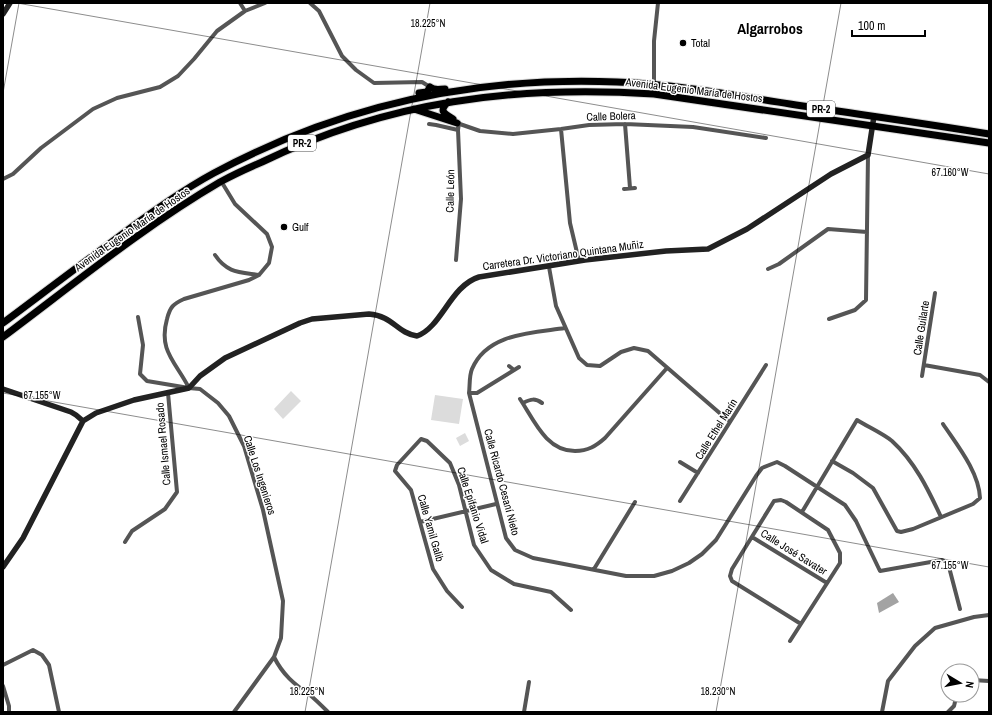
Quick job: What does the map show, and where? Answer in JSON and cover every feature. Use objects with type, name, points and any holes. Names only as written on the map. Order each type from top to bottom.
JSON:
[{"type":"highway","name":"Avenida Eugenio María de Hostos","points":[[3,323],[170,199],[215,173],[311,128],[343,117],[397,102],[473,88],[545,81],[618,82],[654,84],[989,134]]},
{"type":"highway","points":[[397,102],[404,97],[427,92],[430,87],[438,90],[455,87],[473,88]]},
{"type":"highway","name":"Avenida Eugenio María de Hostos","points":[[5,335],[133,239],[179,207],[221,181],[314,138],[373,118],[412,109],[489,96],[547,91],[654,94],[989,143]]},
{"type":"highway","points":[[448,102],[442,108],[443,113],[458,125]]},
{"type":"highway","points":[[412,109],[429,113],[458,125]]},
{"type":"highway","points":[[3,342],[5,335]]},
{"type":"street","points":[[3,14],[10,3]]},
{"type":"street","points":[[240,3],[245,11]]},
{"type":"street","points":[[3,179],[13,174],[41,148],[93,109],[117,98],[160,87],[178,76],[217,31],[245,11],[265,3]]},
{"type":"street","points":[[310,3],[319,11],[342,56],[356,70],[374,82],[422,82],[430,87]]},
{"type":"street","points":[[654,94],[654,41],[658,3]]},
{"type":"street","points":[[829,319],[855,310],[866,300],[868,155],[874,116]]},
{"type":"street","name":"Calle Bolera","points":[[429,124],[458,125],[480,131],[513,134],[561,130],[588,125],[625,124],[694,127],[766,138]]},
{"type":"street","points":[[625,124],[630,188]]},
{"type":"street","name":"Calle León","points":[[456,260],[461,198],[458,125]]},
{"type":"street","points":[[561,130],[570,223],[579,261]]},
{"type":"street","name":"Carretera Dr. Victoriano Quintana Muñiz","points":[[189,388],[210,367],[226,358],[300,323],[312,319],[369,314],[378,315],[387,319],[407,334],[417,336],[428,330],[447,305],[466,283],[471,280],[509,272],[550,267],[579,261],[666,251],[708,249],[747,230],[831,174],[868,155]]},
{"type":"street","points":[[3,567],[23,538],[83,421],[96,413],[134,400],[189,388],[183,376],[170,358],[164,342],[165,327],[170,309],[176,303],[184,299],[249,280],[259,275],[269,263],[272,247],[267,234],[236,204],[221,181]]},
{"type":"street","points":[[624,189],[635,188]]},
{"type":"street","points":[[768,269],[779,264],[828,229],[867,232]]},
{"type":"street","points":[[215,255],[220,263],[232,271],[259,275]]},
{"type":"street","points":[[550,267],[556,306],[579,358],[587,365],[600,366],[621,352],[634,348],[648,351],[730,422]]},
{"type":"street","name":"Calle Guilarte","points":[[922,376],[935,293]]},
{"type":"street","name":"Calle Los Ingenieros","points":[[138,317],[144,345],[140,374],[147,380],[200,389],[218,403],[229,416],[244,446],[263,510],[282,601],[281,638],[274,657],[234,712]]},
{"type":"street","name":"Calle Ricardo Cesaní Nieto","points":[[565,328],[509,337],[488,347],[478,358],[471,370],[469,393],[496,504],[506,538],[515,550],[533,558],[626,576],[654,576],[672,571],[690,563],[702,554],[716,540],[762,468],[777,462],[844,505],[850,512],[880,571],[942,560],[946,562],[949,567],[960,609]]},
{"type":"street","points":[[924,365],[980,375],[989,382]]},
{"type":"street","points":[[509,366],[514,370]]},
{"type":"street","name":"Calle Ethel Marín","points":[[680,501],[766,366]]},
{"type":"street","points":[[469,393],[477,393],[519,367]]},
{"type":"street","points":[[520,398],[542,433],[553,446],[568,451],[583,451],[595,446],[605,438],[667,368]]},
{"type":"street","points":[[3,389],[76,414],[83,421]]},
{"type":"street","name":"Calle Ismael Rosado","points":[[125,542],[132,531],[165,509],[177,492],[168,393]]},
{"type":"street","points":[[523,403],[533,399],[542,403]]},
{"type":"street","points":[[802,512],[857,420],[890,440],[906,455],[926,484],[941,517]]},
{"type":"street","points":[[832,461],[853,473],[873,488],[897,531],[901,532],[913,529],[973,504],[980,498],[975,478],[964,456],[943,424]]},
{"type":"street","name":"Calle Yamil Galib","points":[[424,440],[421,439],[397,465],[395,471],[411,490],[433,569],[447,591],[462,607]]},
{"type":"street","name":"Calle Epifanio Vidal","points":[[424,440],[427,441],[450,463],[459,485],[474,546],[491,570],[514,584],[551,592],[569,608]]},
{"type":"street","points":[[680,462],[698,473]]},
{"type":"street","points":[[790,641],[801,624],[827,583],[840,563],[840,553],[828,530],[781,500],[774,501],[732,569],[730,576],[732,581],[801,624]]},
{"type":"street","points":[[594,569],[636,502]]},
{"type":"street","points":[[420,522],[496,504]]},
{"type":"street","name":"Calle José Savater","points":[[752,537],[827,583]]},
{"type":"street","points":[[882,712],[888,681],[915,646],[935,628],[974,617],[989,615]]},
{"type":"street","points":[[3,665],[33,650],[42,655],[49,665],[59,712]]},
{"type":"street","points":[[274,657],[284,674],[328,712]]},
{"type":"street","points":[[524,712],[529,682]]},
{"type":"street","points":[[3,686],[9,706],[9,712]]},
{"type":"street","points":[[948,712],[954,706],[955,703]]},
{"type":"shaded area","points":[[291,391],[301,401],[283,419],[274,409]]},
{"type":"shaded area","points":[[435,395],[463,399],[459,424],[431,420]]},
{"type":"shaded area","points":[[465,433],[469,441],[460,446],[456,438]]},
{"type":"shaded area","points":[[893,593],[899,602],[879,613],[877,603]]},
{"type":"place","name":"Total","points":[[683,43]]},
{"type":"place","name":"Gulf","points":[[284,227]]},
{"type":"district","name":"Algarrobos","points":[[770,28]]}]
